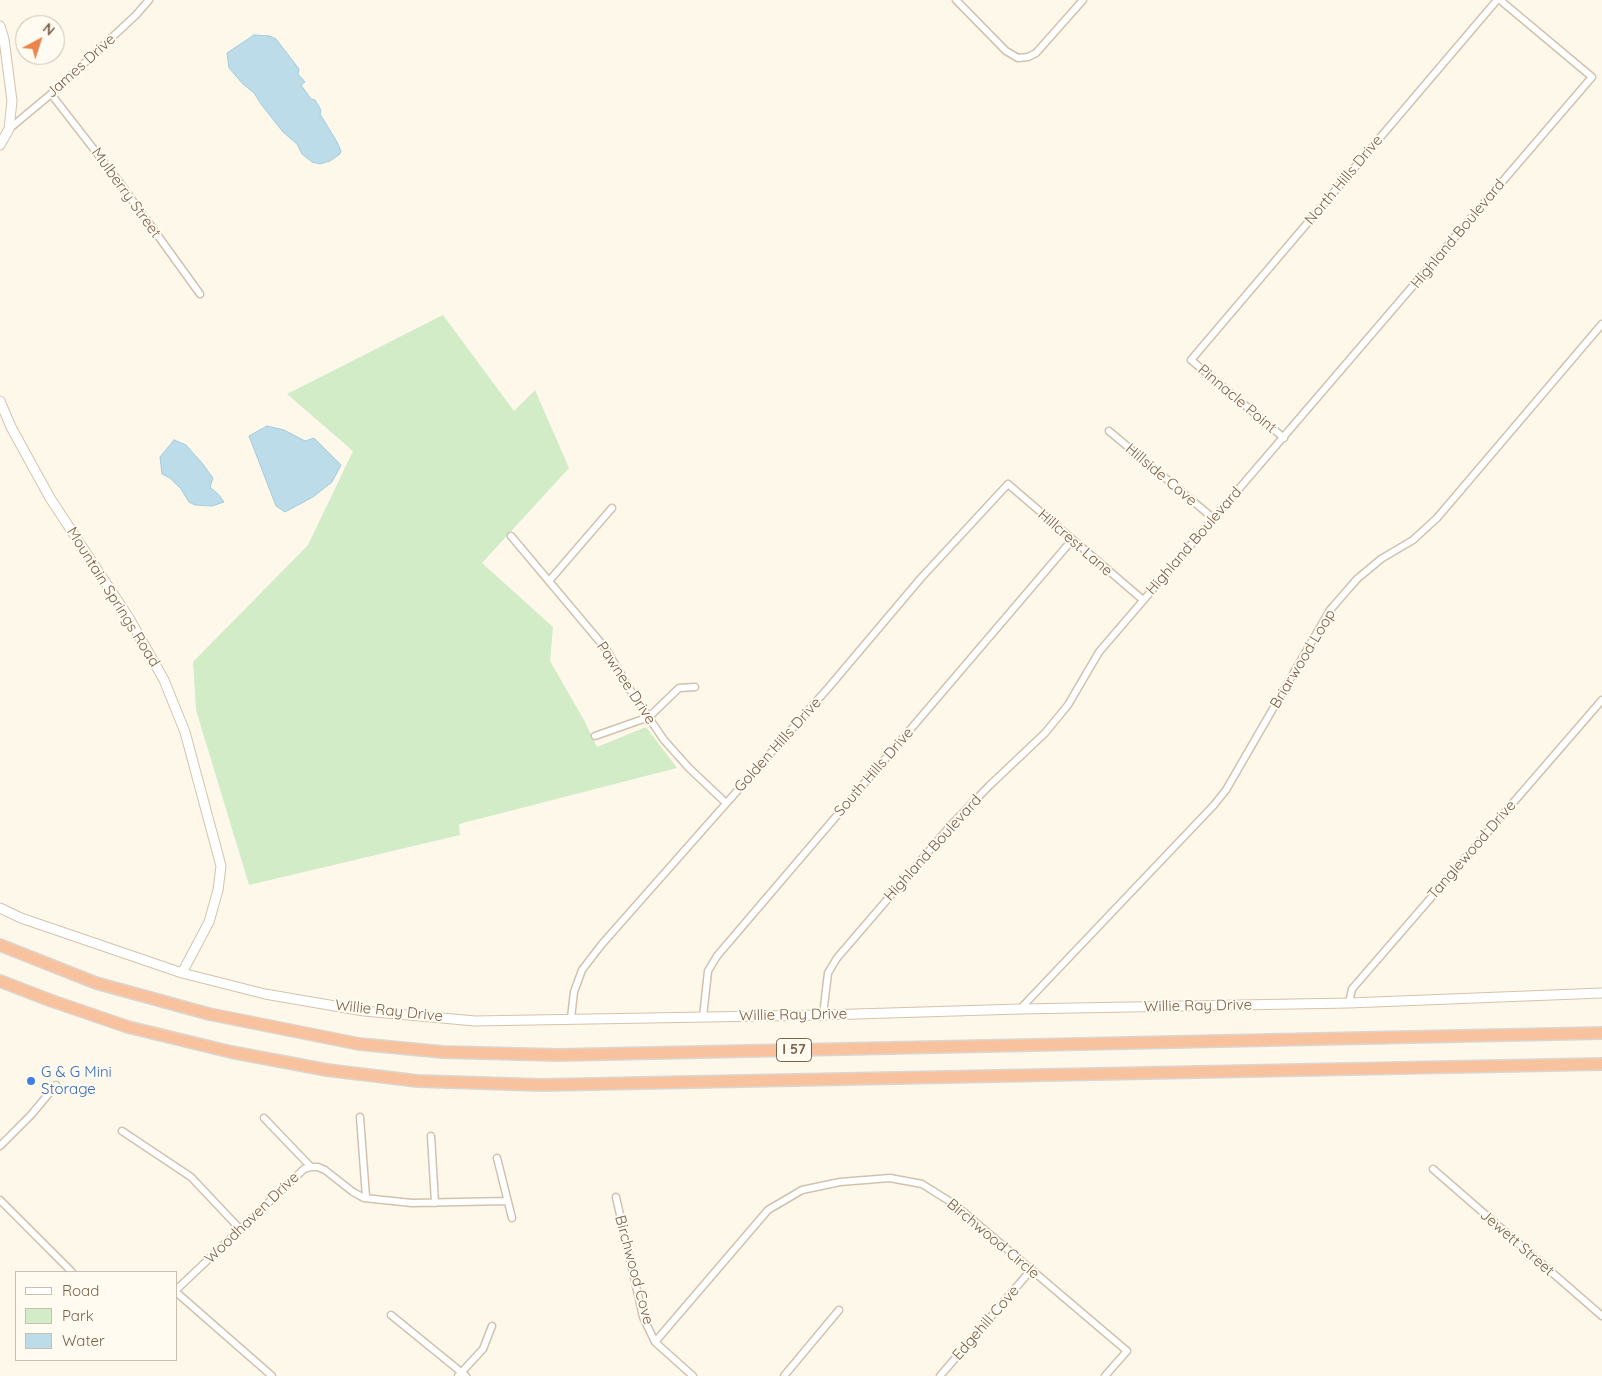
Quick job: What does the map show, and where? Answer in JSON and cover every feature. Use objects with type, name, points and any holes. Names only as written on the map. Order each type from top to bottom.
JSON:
[{"type":"highway","name":"I 57","points":[[0,945],[96,983],[209,1014],[359,1044],[443,1052],[558,1055],[1602,1033]]},
{"type":"highway","name":"I 57","points":[[0,981],[128,1027],[230,1052],[327,1070],[417,1081],[542,1085],[1602,1064]]},
{"type":"street","name":"James Drive","points":[[9,129],[51,94],[136,16],[149,0]]},
{"type":"street","points":[[956,0],[1006,51],[1018,58],[1028,57],[1036,53],[1083,0]]},
{"type":"street","name":"Highland Boulevard","points":[[823,1015],[828,973],[837,958],[953,823],[1045,733],[1068,705],[1100,652],[1143,600],[1592,77],[1499,0]]},
{"type":"street","name":"North Hills Drive","points":[[1191,360],[1499,0]]},
{"type":"street","points":[[0,26],[4,39],[12,101],[9,129],[0,145]]},
{"type":"street","name":"Mulberry Street","points":[[51,94],[117,179],[200,294]]},
{"type":"street","name":"Briarwood Loop","points":[[1020,1009],[1214,805],[1226,790],[1330,610],[1357,579],[1381,559],[1413,540],[1437,518],[1602,324]]},
{"type":"street","name":"Pinnacle Point","points":[[1191,360],[1284,438]]},
{"type":"street","name":"Mountain Springs Road","points":[[0,401],[11,427],[50,498],[129,618],[164,680],[185,732],[221,866],[218,890],[209,922],[182,973]]},
{"type":"street","name":"Hillside Cove","points":[[1110,432],[1213,518]]},
{"type":"street","name":"Hillcrest Lane","points":[[1008,484],[1143,600]]},
{"type":"street","name":"Golden Hills Drive","points":[[571,1018],[574,992],[582,970],[621,921],[830,687],[921,578],[1008,484]]},
{"type":"street","points":[[549,581],[612,508]]},
{"type":"street","name":"Pawnee Drive","points":[[511,536],[606,648],[664,740],[726,803]]},
{"type":"street","name":"South Hills Drive","points":[[703,1017],[708,971],[717,956],[1072,540]]},
{"type":"street","points":[[595,736],[649,718],[679,688],[695,687]]},
{"type":"street","name":"Tanglewood Drive","points":[[1349,1003],[1352,989],[1602,700]]},
{"type":"street","name":"Willie Ray Drive","points":[[0,908],[21,918],[182,973],[265,994],[364,1011],[475,1020],[823,1015],[1020,1009],[1349,1003],[1602,993]]},
{"type":"street","points":[[0,1146],[32,1115],[56,1085]]},
{"type":"street","points":[[360,1117],[366,1197]]},
{"type":"street","points":[[264,1118],[310,1167]]},
{"type":"street","points":[[122,1130],[191,1177],[241,1230]]},
{"type":"street","points":[[431,1136],[435,1203]]},
{"type":"street","points":[[496,1158],[512,1218]]},
{"type":"street","name":"Woodhaven Drive","points":[[178,1289],[297,1174],[310,1167],[325,1170],[353,1192],[366,1197],[412,1203],[507,1201]]},
{"type":"street","name":"Jewett Street","points":[[1433,1169],[1602,1316]]},
{"type":"street","name":"Birchwood Circle","points":[[655,1342],[768,1210],[802,1190],[840,1182],[890,1178],[922,1184],[954,1204],[1127,1351],[1105,1376]]},
{"type":"street","name":"Birchwood Cove","points":[[616,1198],[643,1317],[655,1342]]},
{"type":"street","points":[[0,1200],[71,1271]]},
{"type":"street","name":"Edgehill Cove","points":[[940,1376],[1031,1270]]},
{"type":"street","points":[[178,1293],[272,1376]]},
{"type":"street","points":[[784,1376],[839,1310]]},
{"type":"street","points":[[391,1315],[462,1375],[482,1349],[492,1326]]},
{"type":"street","points":[[655,1342],[693,1376]]},
{"type":"green space","points":[[443,315],[514,411],[535,390],[569,468],[482,563],[553,627],[550,661],[584,720],[597,747],[646,727],[677,768],[459,824],[460,835],[249,885],[196,710],[193,662],[308,545],[353,451],[287,394]]},
{"type":"water","points":[[254,35],[270,36],[276,39],[299,69],[298,74],[305,82],[301,85],[311,99],[315,100],[321,110],[320,114],[341,151],[340,154],[330,161],[320,164],[312,162],[302,154],[297,144],[283,132],[254,93],[229,68],[227,53]]},
{"type":"water","points":[[267,426],[284,430],[305,441],[314,438],[341,465],[332,482],[313,497],[285,512],[276,506],[249,436]]},
{"type":"water","points":[[174,440],[186,445],[202,463],[213,478],[210,487],[224,502],[212,506],[195,505],[189,502],[181,489],[170,478],[162,474],[160,457]]},
{"type":"place","name":"G & G Mini Storage","points":[[31,1081]]}]
